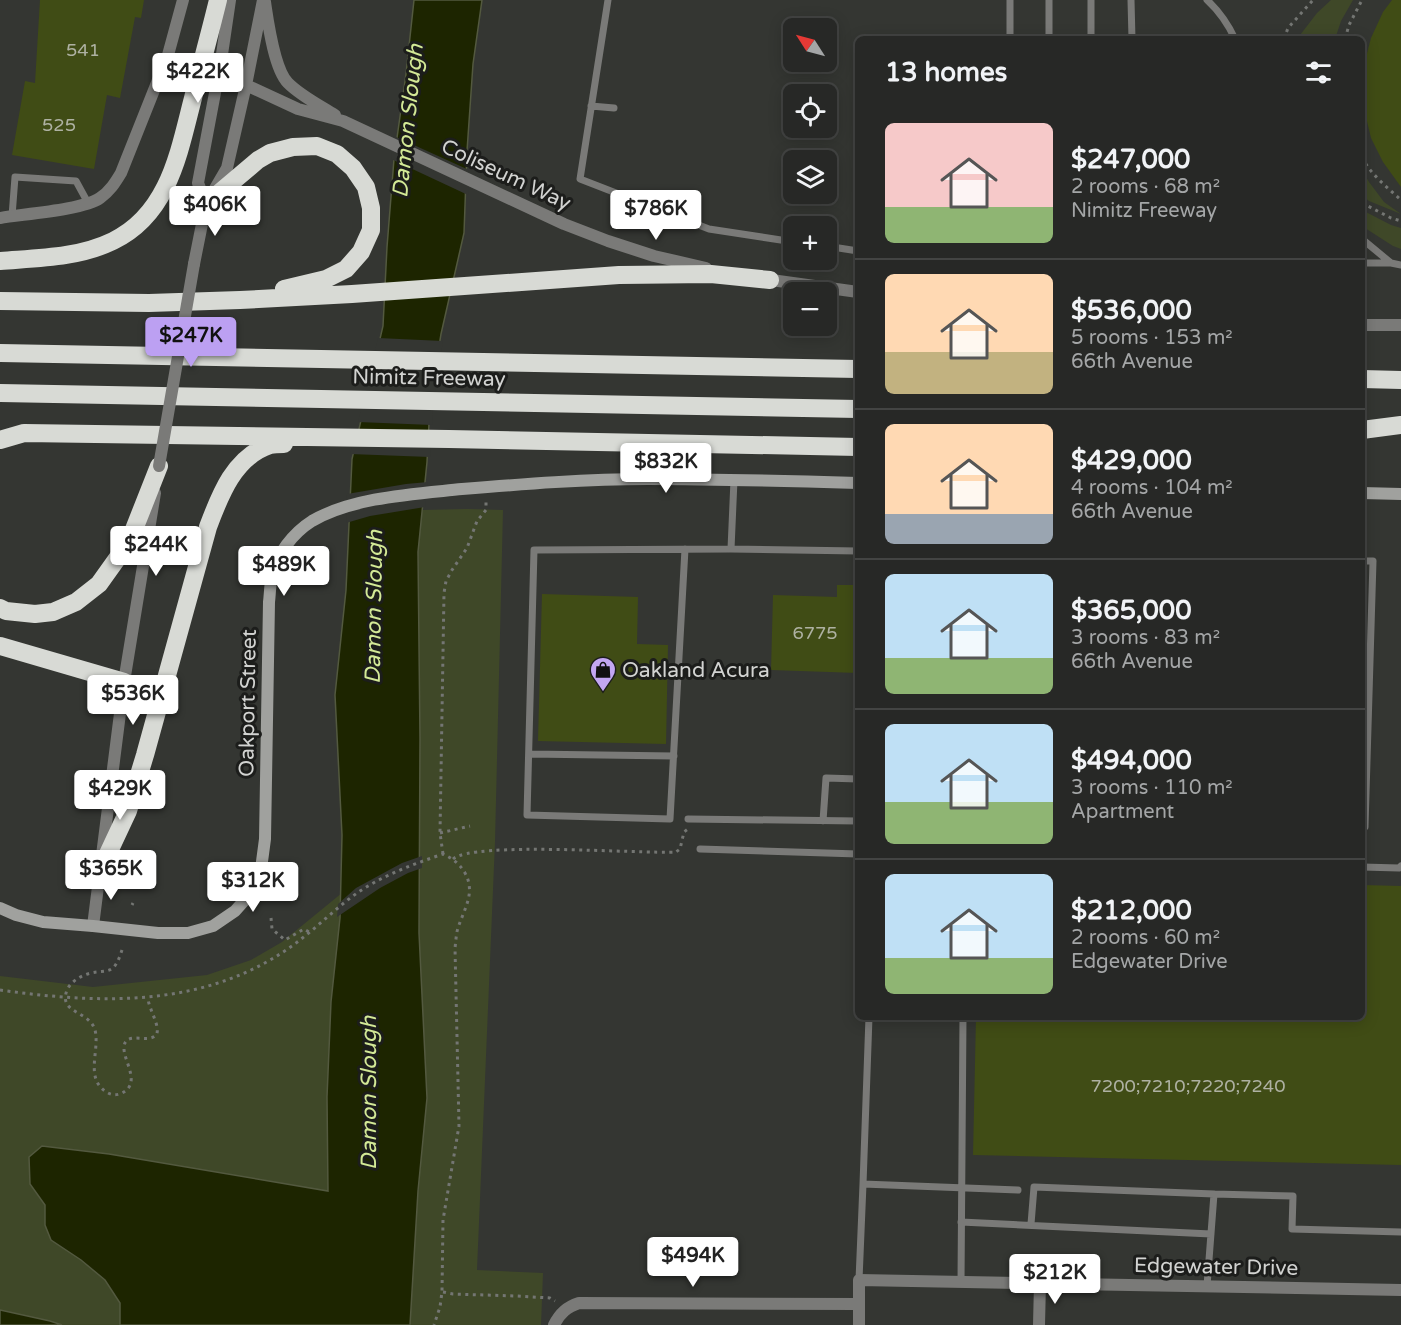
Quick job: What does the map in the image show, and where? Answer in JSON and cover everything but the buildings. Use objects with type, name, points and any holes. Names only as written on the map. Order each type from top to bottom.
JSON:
[{"type":"highway","points":[[0,261],[66,255],[101,246],[132,230],[153,209],[168,182],[178,154],[218,0]]},
{"type":"highway","points":[[206,204],[258,160],[270,153],[293,147],[317,146],[337,154],[353,168],[366,187],[371,208],[371,230],[361,252],[346,269],[326,279],[240,300]]},
{"type":"highway","points":[[0,301],[149,303],[240,300],[619,275],[711,274],[770,280]]},
{"type":"highway","name":"Nimitz Freeway","points":[[0,353],[855,369]]},
{"type":"highway","points":[[1365,380],[1401,380]]},
{"type":"highway","name":"Nimitz Freeway","points":[[0,393],[855,410]]},
{"type":"highway","points":[[1365,420],[1401,423]]},
{"type":"highway","points":[[1365,429],[1401,423]]},
{"type":"highway","points":[[0,440],[24,434],[855,447]]},
{"type":"highway","points":[[99,873],[128,811],[208,527],[220,495],[234,472],[251,455],[270,445],[331,437]]},
{"type":"highway","points":[[0,608],[6,611],[35,614],[54,612],[76,602],[99,584],[129,542],[159,466]]},
{"type":"highway","points":[[0,646],[124,682]]},
{"type":"main road","name":"Oakport Street","points":[[0,908],[43,922],[158,933],[188,933],[213,926],[235,911],[251,893],[261,869],[265,840],[268,614],[272,574],[283,550],[296,534],[312,522],[334,511],[393,496],[486,487],[613,480],[855,483]]},
{"type":"main road","points":[[1365,493],[1401,494]]},
{"type":"street","points":[[6,217],[80,206],[98,199],[111,189],[121,173],[168,55],[183,0]]},
{"type":"street","points":[[206,204],[198,183],[230,0]]},
{"type":"street","points":[[93,926],[124,682],[194,264],[206,204],[227,168],[264,0]]},
{"type":"street","points":[[264,0],[281,73],[288,83],[343,121]]},
{"type":"street","name":"Coliseum Way","points":[[217,81],[246,86],[298,109],[343,121],[564,224],[608,242],[697,267],[855,292]]},
{"type":"street","points":[[1365,325],[1401,325]]},
{"type":"street","points":[[859,1280],[859,1325]]},
{"type":"street","name":"Edgewater Drive","points":[[859,1280],[1401,1290]]},
{"type":"street","points":[[1040,1283],[1040,1325]]},
{"type":"street","points":[[554,1325],[558,1316],[568,1307],[579,1303],[859,1304]]},
{"type":"lane","points":[[608,0],[580,179],[709,229],[783,240]]},
{"type":"lane","points":[[1010,0],[1010,36]]},
{"type":"lane","points":[[1049,0],[1049,36]]},
{"type":"lane","points":[[1091,0],[1091,36]]},
{"type":"lane","points":[[1131,0],[1132,36]]},
{"type":"lane","points":[[1207,0],[1217,9],[1234,36]]},
{"type":"lane","points":[[591,106],[614,108]]},
{"type":"lane","points":[[6,217],[15,177],[76,182],[88,203]]},
{"type":"lane","points":[[1365,241],[1391,263]]},
{"type":"lane","points":[[837,248],[855,251]]},
{"type":"lane","points":[[1365,263],[1401,264]]},
{"type":"lane","points":[[731,549],[734,480]]},
{"type":"lane","points":[[685,549],[670,819],[527,815],[534,550],[685,549],[731,549],[855,551]]},
{"type":"lane","points":[[1365,561],[1373,561],[1365,827]]},
{"type":"lane","points":[[529,754],[674,756]]},
{"type":"lane","points":[[823,821],[826,778],[855,779]]},
{"type":"lane","points":[[688,819],[855,821]]},
{"type":"lane","points":[[700,849],[855,854]]},
{"type":"lane","points":[[1365,867],[1399,868],[1401,866]]},
{"type":"lane","points":[[859,1280],[869,1020]]},
{"type":"lane","points":[[961,1282],[963,1020]]},
{"type":"lane","points":[[863,1184],[1018,1190]]},
{"type":"lane","points":[[1031,1224],[1034,1187],[1293,1196],[1292,1229],[1401,1232]]},
{"type":"lane","points":[[1207,1286],[1214,1194]]},
{"type":"lane","points":[[961,1222],[1211,1234]]},
{"type":"path","points":[[1285,36],[1288,28],[1313,0]]},
{"type":"path","points":[[1346,36],[1362,0]]},
{"type":"path","points":[[1365,163],[1401,200]]},
{"type":"path","points":[[1365,205],[1401,221]]},
{"type":"path","points":[[443,854],[440,833],[444,593],[446,581],[467,548],[477,521],[486,510],[486,487]]},
{"type":"path","points":[[453,859],[456,855],[481,850],[676,852],[680,849],[684,832],[688,830],[688,819]]},
{"type":"path","points":[[440,833],[470,826]]},
{"type":"path","points":[[0,990],[65,998],[122,999],[188,992],[257,968],[290,948],[345,902],[377,881],[443,854],[453,859],[469,881],[470,891],[455,948],[459,1126],[443,1220],[442,1292],[434,1325]]},
{"type":"path","points":[[271,918],[272,929],[285,940],[304,929],[310,932]]},
{"type":"path","points":[[122,950],[115,966],[72,982],[65,998],[67,1006],[90,1020],[94,1028],[96,1036],[94,1074],[106,1093],[113,1095],[123,1092],[129,1086],[131,1071],[124,1049],[126,1041],[130,1038],[153,1038],[158,1032],[148,997]]},
{"type":"path","points":[[442,1292],[550,1298],[568,1307]]},
{"type":"shaded area","points":[[1331,0],[1353,0],[1341,21],[1336,36],[1299,36],[1317,13]]},
{"type":"shaded area","points":[[1365,175],[1384,202],[1401,214],[1365,198]]},
{"type":"shaded area","points":[[1365,212],[1401,228],[1401,249],[1365,228]]},
{"type":"shaded area","points":[[422,510],[503,510],[495,842],[477,1270],[543,1273],[541,1325],[0,1325],[0,976],[93,987],[207,975],[251,960],[282,942],[359,879],[420,739],[418,552]]},
{"type":"water","name":"Damon Slough","points":[[414,0],[482,0],[473,64],[464,233],[441,334],[430,404],[418,552],[419,933],[427,1098],[418,1191],[410,1325],[120,1325],[120,1303],[105,1280],[51,1240],[45,1225],[45,1205],[30,1184],[29,1157],[42,1146],[109,1154],[328,1191],[327,1097],[331,1002],[340,918],[342,835],[335,695],[346,590],[352,459],[383,326],[394,159]]},
{"type":"water","points":[[0,1310],[50,1321],[62,1325],[0,1325]]},
{"type":"pier","points":[[394,136],[469,170],[468,195],[391,159]]},
{"type":"pier","points":[[378,338],[443,341],[432,425],[358,422]]},
{"type":"pier","points":[[356,431],[431,433],[430,457],[350,454]]},
{"type":"pier","points":[[428,482],[425,507],[370,516],[346,523],[347,494]]},
{"type":"pier","points":[[422,856],[422,868],[380,888],[337,917],[338,904],[356,888],[402,863]]},
{"type":"place","name":"Oakland Acura","points":[[603,693]]}]
